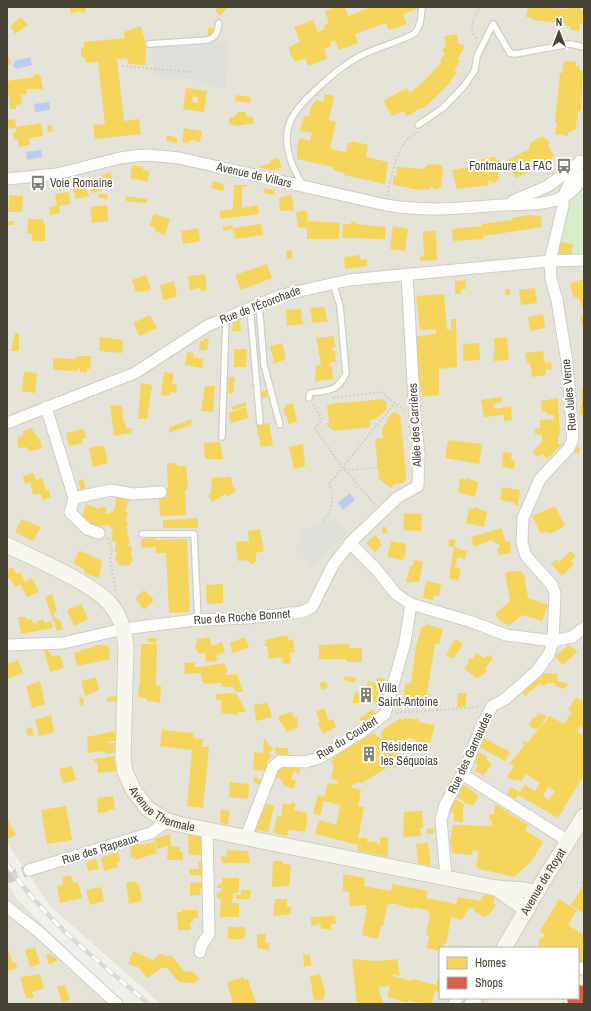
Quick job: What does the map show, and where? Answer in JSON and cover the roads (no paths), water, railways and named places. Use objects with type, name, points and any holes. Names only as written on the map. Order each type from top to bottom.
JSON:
[{"type":"main road","name":"Avenue Thermale","points":[[7,545],[91,588],[109,602],[118,615],[123,629],[126,648],[125,772],[134,791],[143,804],[156,816],[167,821],[207,828],[362,862],[446,876],[496,888],[525,890],[536,893]]},
{"type":"main road","name":"Avenue de Royat","points":[[507,947],[536,893],[584,816]]},
{"type":"main road","name":"Avenue Thermale","points":[[496,888],[527,910]]},
{"type":"street","name":"Avenue de Villars","points":[[7,179],[57,174],[120,158],[148,155],[179,158],[386,205],[443,210],[538,203],[563,197],[576,187],[584,175]]},
{"type":"street","name":"Avenue de Villars","points":[[501,205],[542,189],[564,175],[582,159]]},
{"type":"street","points":[[542,189],[563,197],[582,159]]},
{"type":"street","name":"Rue Jules Verne","points":[[553,641],[555,594],[552,586],[526,556],[522,542],[524,518],[540,479],[569,448],[573,439],[568,362],[557,300],[551,279],[550,261],[564,206],[563,197]]},
{"type":"street","name":"Rue de l'Écorchade","points":[[7,424],[46,407],[115,383],[135,373],[207,326],[254,306],[302,289],[333,283],[407,274],[550,261],[584,260]]},
{"type":"street","name":"Allée des Carrières","points":[[350,543],[398,497],[418,486],[419,454],[415,419],[407,274]]},
{"type":"street","points":[[46,407],[74,498],[70,512],[86,529],[103,533]]},
{"type":"street","points":[[74,498],[111,490],[133,494],[161,492]]},
{"type":"street","points":[[350,543],[376,569],[396,594],[411,604],[472,622],[506,635],[553,641],[572,637],[584,628]]},
{"type":"street","name":"Rue de Roche Bonnet","points":[[7,645],[63,643],[123,629],[198,620],[248,618],[302,612],[312,607],[332,565],[350,543]]},
{"type":"street","name":"Rue du Coudert","points":[[246,837],[273,767],[280,761],[305,762],[319,758],[362,732],[385,714],[405,642],[411,604]]},
{"type":"street","name":"Rue des Garnaudes","points":[[446,876],[441,820],[445,805],[462,774],[480,730],[492,706],[505,699],[537,671],[549,654],[553,641]]},
{"type":"street","points":[[462,774],[568,841]]},
{"type":"street","name":"Rue des Rapeaux","points":[[29,870],[152,833],[167,821]]},
{"type":"street","points":[[200,952],[202,944],[209,934],[207,828]]},
{"type":"street","points":[[7,907],[39,932],[117,1004]]},
{"type":"lane","points":[[304,187],[291,164],[288,152],[287,136],[292,116],[308,97],[343,66],[363,54],[414,33],[421,23],[422,7]]},
{"type":"lane","points":[[149,44],[207,40],[214,38],[219,23]]},
{"type":"lane","points":[[418,125],[443,108],[464,86],[475,70],[477,56],[493,24],[510,53],[515,54],[570,44],[584,47]]},
{"type":"lane","points":[[310,399],[310,394],[333,390],[342,383],[346,373],[340,306],[333,283]]},
{"type":"lane","points":[[254,306],[260,422]]},
{"type":"lane","points":[[254,306],[264,365],[280,425]]},
{"type":"lane","points":[[222,437],[226,317]]},
{"type":"lane","points":[[142,534],[194,534],[198,620]]},
{"type":"water","points":[[30,57],[32,65],[17,69],[13,66],[15,61]]},
{"type":"water","points":[[49,102],[50,110],[35,112],[34,104]]},
{"type":"water","points":[[41,150],[42,157],[27,160],[26,152]]},
{"type":"water","points":[[350,493],[355,500],[343,510],[338,503]]},
{"type":"tunnel","points":[[7,878],[29,870]]},
{"type":"railway","points":[[7,864],[21,884],[54,921],[91,955],[149,1004]]},
{"type":"place","name":"Fontmaure La FAC","points":[[564,166]]},
{"type":"place","name":"Voie Romaine","points":[[38,183]]},
{"type":"place","name":"Villa Saint-Antoine","points":[[366,695]]},
{"type":"place","name":"Résidence les Séquoias","points":[[369,754]]}]
